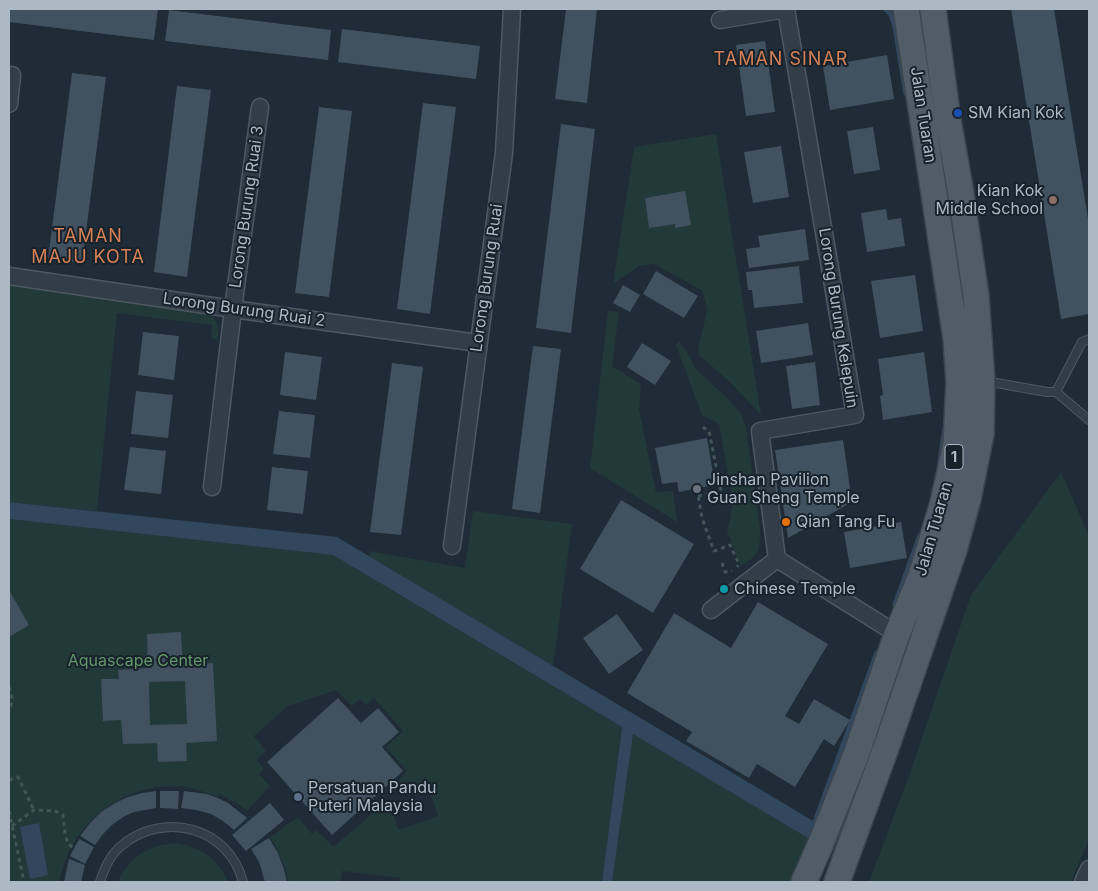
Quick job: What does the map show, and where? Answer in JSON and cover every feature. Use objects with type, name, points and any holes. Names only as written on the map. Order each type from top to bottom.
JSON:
[{"type":"main road","name":"Jalan Tuaran","points":[[804,882],[856,755],[897,634],[921,576],[943,503],[956,444],[959,382],[956,339],[906,9]]},
{"type":"main road","name":"Jalan Tuaran","points":[[837,882],[887,745],[954,550],[968,499],[981,434],[982,381],[976,296],[933,9]]},
{"type":"street","name":"Lorong Burung Ruai","points":[[452,546],[504,153],[512,9]]},
{"type":"street","points":[[720,20],[786,9]]},
{"type":"street","name":"Lorong Burung Kelepuin","points":[[777,559],[760,431],[855,415],[786,9]]},
{"type":"street","points":[[9,104],[12,74]]},
{"type":"street","name":"Lorong Burung Ruai 3","points":[[212,487],[260,107]]},
{"type":"street","name":"Lorong Burung Ruai 2","points":[[9,276],[478,343]]},
{"type":"street","points":[[711,610],[777,559],[897,634]]},
{"type":"street","points":[[1083,882],[1089,868]]},
{"type":"lane","points":[[1056,392],[1082,342],[1089,339]]},
{"type":"lane","points":[[982,381],[1056,392],[1089,420]]},
{"type":"lane","points":[[100,882],[105,867],[120,847],[139,834],[163,827],[187,828],[209,836],[227,852],[240,871],[243,882]]},
{"type":"path","points":[[698,496],[721,491],[709,431],[701,426]]},
{"type":"path","points":[[697,489],[702,518],[714,551],[730,544],[739,564]]},
{"type":"path","points":[[722,564],[725,572]]},
{"type":"path","points":[[9,688],[12,692],[9,711]]},
{"type":"path","points":[[9,780],[18,777],[34,810]]},
{"type":"path","points":[[12,826],[34,810],[55,811],[63,816],[68,844],[74,848]]},
{"type":"path","points":[[9,811],[24,882]]},
{"type":"green space","points":[[716,134],[761,415],[729,381],[700,356],[698,347],[707,312],[703,291],[654,264],[639,266],[613,284],[634,147]]},
{"type":"green space","points":[[9,285],[210,314],[217,323],[218,340],[211,338],[212,325],[117,313],[97,511],[9,502]]},
{"type":"green space","points":[[608,311],[619,312],[612,366],[641,384],[639,410],[656,492],[673,491],[677,522],[590,468]]},
{"type":"green space","points":[[679,341],[695,368],[740,412],[746,427],[760,536],[758,551],[752,559],[741,566],[727,531],[731,516],[732,498],[719,424],[702,415],[676,345]]},
{"type":"green space","points":[[1061,472],[1089,536],[1089,839],[1071,882],[869,882],[910,773],[971,595]]},
{"type":"green space","points":[[473,511],[572,524],[553,666],[369,556],[370,551],[465,568]]},
{"type":"green space","name":"Aquascape Center","points":[[9,519],[333,555],[622,727],[602,882],[400,882],[400,878],[342,871],[340,882],[289,882],[286,870],[270,837],[298,817],[312,834],[317,830],[333,847],[379,808],[394,815],[398,830],[438,816],[429,789],[406,795],[395,784],[407,771],[386,747],[403,731],[374,698],[366,705],[360,699],[352,706],[336,690],[288,706],[254,736],[266,751],[257,759],[264,769],[259,774],[270,786],[247,811],[219,794],[218,797],[185,787],[163,787],[141,791],[121,798],[103,810],[88,824],[75,841],[65,861],[60,882],[9,882]]},
{"type":"green space","points":[[632,733],[813,841],[793,882],[612,882]]},
{"type":"green space","points":[[177,843],[208,855],[220,867],[228,882],[118,882],[128,865],[141,854],[158,846]]},
{"type":"water","points":[[9,502],[337,537],[820,825],[813,841],[633,734],[612,882],[602,882],[622,727],[333,555],[9,519]]},
{"type":"water","points":[[39,823],[48,875],[30,879],[20,827]]},
{"type":"building","points":[[9,9],[158,9],[154,40],[9,22]]},
{"type":"building","points":[[566,9],[597,9],[587,103],[555,99]]},
{"type":"building","points":[[1011,9],[1054,9],[1089,225],[1089,314],[1061,319]]},
{"type":"building","points":[[169,10],[331,30],[328,60],[165,41]]},
{"type":"building","points":[[342,29],[480,46],[476,79],[338,62]]},
{"type":"building","points":[[765,41],[775,112],[746,116],[736,45]]},
{"type":"building","points":[[887,55],[894,99],[830,110],[823,66]]},
{"type":"building","points":[[72,73],[106,77],[82,263],[48,259]]},
{"type":"building","points":[[177,86],[211,90],[187,277],[154,272]]},
{"type":"building","points":[[423,103],[456,107],[430,314],[397,309]]},
{"type":"building","points":[[319,107],[352,111],[329,297],[295,293]]},
{"type":"building","points":[[561,124],[595,129],[571,333],[536,328]]},
{"type":"building","points":[[873,127],[880,170],[854,174],[847,131]]},
{"type":"building","points":[[781,146],[789,197],[753,203],[744,152]]},
{"type":"building","points":[[685,191],[691,225],[675,228],[675,224],[649,228],[645,198]]},
{"type":"building","points":[[886,209],[888,220],[901,218],[905,246],[867,252],[861,213]]},
{"type":"building","points":[[805,229],[809,260],[749,268],[746,249],[760,247],[758,236]]},
{"type":"building","points":[[799,266],[803,303],[754,308],[752,290],[748,290],[746,272]]},
{"type":"building","points":[[656,271],[698,296],[684,318],[643,294]]},
{"type":"building","points":[[915,275],[923,331],[880,338],[871,281]]},
{"type":"building","points":[[623,285],[640,295],[630,312],[613,303]]},
{"type":"building","points":[[808,323],[813,355],[761,363],[756,331]]},
{"type":"building","points":[[143,332],[179,336],[174,380],[138,375]]},
{"type":"building","points":[[642,343],[671,361],[655,385],[627,367]]},
{"type":"building","points":[[533,346],[561,349],[540,513],[512,509]]},
{"type":"building","points":[[285,352],[322,357],[316,400],[280,395]]},
{"type":"building","points":[[924,352],[932,412],[883,420],[880,396],[883,395],[878,359]]},
{"type":"building","points":[[815,362],[820,405],[792,409],[786,366]]},
{"type":"building","points":[[392,363],[423,367],[401,535],[370,532]]},
{"type":"building","points":[[136,391],[173,395],[168,438],[131,434]]},
{"type":"building","points":[[279,411],[315,415],[310,458],[273,454]]},
{"type":"building","points":[[707,438],[715,485],[679,492],[677,482],[662,484],[655,448]]},
{"type":"building","points":[[843,440],[852,502],[788,538],[775,450]]},
{"type":"building","points":[[130,447],[166,451],[161,494],[124,490]]},
{"type":"building","points":[[272,467],[308,471],[303,514],[267,510]]},
{"type":"building","points":[[621,500],[694,544],[653,613],[580,569]]},
{"type":"building","points":[[901,522],[907,558],[850,568],[844,532]]},
{"type":"building","points":[[9,590],[29,625],[9,637]]},
{"type":"building","points":[[758,602],[828,644],[785,716],[799,724],[814,699],[850,720],[834,746],[824,739],[795,787],[757,764],[749,778],[686,741],[692,732],[627,693],[674,613],[731,648]]},
{"type":"building","points":[[617,614],[643,650],[609,674],[583,638]]},
{"type":"building","points":[[181,632],[183,665],[213,663],[217,741],[186,743],[187,761],[158,762],[157,743],[123,744],[121,720],[103,721],[101,679],[119,679],[118,670],[148,668],[147,634]],"holes":[[[185,681],[187,724],[150,725],[149,682]]]},
{"type":"building","points":[[338,698],[361,723],[378,708],[399,732],[382,747],[403,771],[332,835],[267,762]]},
{"type":"building","points":[[156,791],[156,808],[134,812],[123,817],[103,834],[95,845],[80,836],[101,812],[115,803],[128,797]]},
{"type":"building","points":[[160,791],[179,791],[178,809],[160,808]]},
{"type":"building","points":[[184,791],[207,794],[218,798],[228,803],[247,818],[234,830],[211,814],[181,808]]},
{"type":"building","points":[[270,803],[284,820],[246,851],[232,835]]},
{"type":"building","points":[[269,838],[278,853],[287,882],[265,882],[259,862],[251,849]]},
{"type":"building","points":[[79,839],[94,847],[85,864],[70,856]]},
{"type":"building","points":[[69,859],[85,865],[81,882],[64,882]]},
{"type":"waterway","points":[[886,9],[891,14],[895,26],[906,93]]},
{"type":"waterway","points":[[940,462],[945,429]]},
{"type":"waterway","points":[[895,605],[920,536]]},
{"type":"waterway","points":[[813,828],[877,653]]},
{"type":"place","name":"SM Kian Kok","points":[[958,113]]},
{"type":"place","name":"Kian Kok Middle School","points":[[1053,200]]},
{"type":"place","name":"Jinshan Pavilion Guan Sheng Temple","points":[[697,489]]},
{"type":"place","name":"Qian Tang Fu","points":[[786,522]]},
{"type":"place","name":"Chinese Temple","points":[[724,589]]},
{"type":"place","name":"Persatuan Pandu Puteri Malaysia","points":[[298,797]]},
{"type":"district","name":"TAMAN SINAR","points":[[781,60]]},
{"type":"district","name":"TAMAN MAJU KOTA","points":[[88,247]]}]
